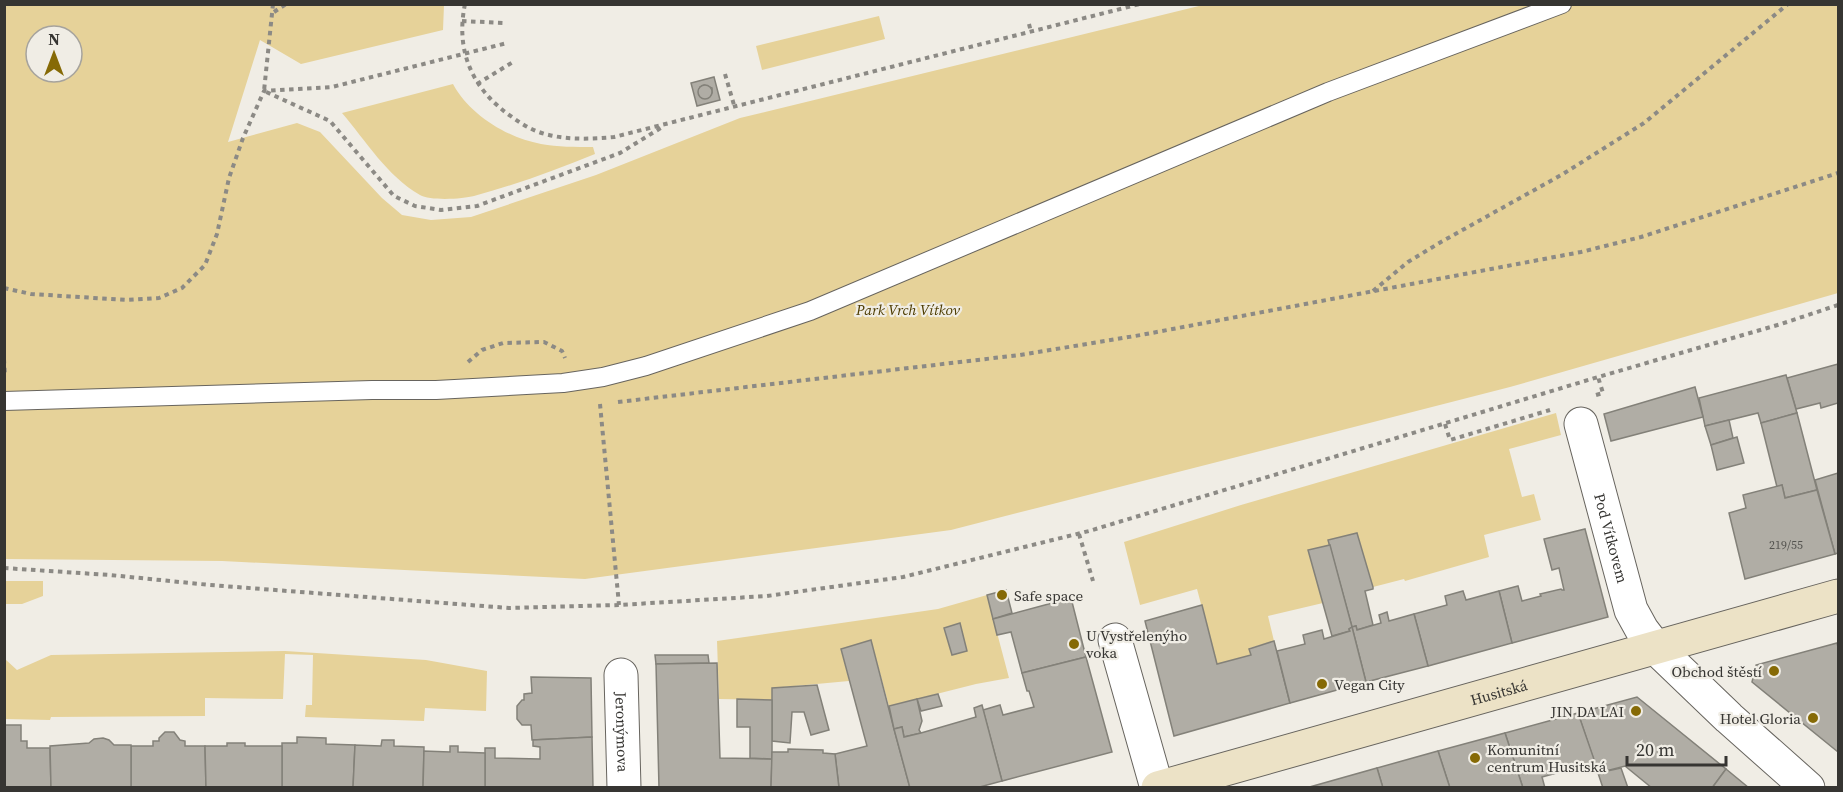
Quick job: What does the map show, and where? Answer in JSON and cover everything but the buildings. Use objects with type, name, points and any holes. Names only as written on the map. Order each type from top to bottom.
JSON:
[{"type":"main road","name":"Husitská","points":[[1158,788],[1839,596]]},
{"type":"street","name":"Pod Vítkovem","points":[[1581,424],[1631,610],[1642,630],[1655,647],[1728,718],[1808,788]]},
{"type":"street","points":[[1115,640],[1158,788]]},
{"type":"street","name":"Jeronýmova","points":[[621,675],[624,788]]},
{"type":"lane","points":[[4,401],[436,390],[563,383],[614,375],[810,311],[1328,92],[1562,4]]},
{"type":"path","points":[[4,288],[31,294],[127,300],[159,298],[183,288],[205,265],[218,234],[229,178],[243,138],[264,91],[273,4]]},
{"type":"path","points":[[273,13],[286,4]]},
{"type":"path","points":[[465,4],[462,21],[466,54],[477,84],[487,97],[533,130],[548,135],[591,139],[614,137],[1140,4]]},
{"type":"path","points":[[1372,292],[1408,262],[1563,174],[1644,123],[1788,4]]},
{"type":"path","points":[[462,21],[504,23]]},
{"type":"path","points":[[1029,24],[1031,32]]},
{"type":"path","points":[[264,91],[332,87],[507,43]]},
{"type":"path","points":[[477,84],[513,62]]},
{"type":"path","points":[[725,74],[734,105]]},
{"type":"path","points":[[264,91],[330,121],[394,196],[415,206],[441,210],[477,206],[620,153],[670,122]]},
{"type":"path","points":[[612,403],[1020,355],[1142,335],[1372,292],[1592,250],[1641,237],[1839,173]]},
{"type":"path","points":[[4,568],[509,608],[619,605],[767,596],[903,577],[1079,534],[1839,305]]},
{"type":"path","points":[[466,363],[482,350],[519,342],[544,342],[562,351],[568,363]]},
{"type":"path","points":[[1598,377],[1602,393]]},
{"type":"path","points":[[1445,424],[1450,440],[1575,402],[1581,424]]},
{"type":"path","points":[[590,405],[600,404],[619,605]]},
{"type":"path","points":[[1079,534],[1093,581]]},
{"type":"green space","name":"Park Vrch Vítkov","points":[[5,5],[444,5],[443,30],[301,64],[260,40],[228,142],[297,123],[320,132],[382,198],[402,215],[431,220],[471,217],[596,175],[740,118],[1203,5],[1838,5],[1838,293],[1510,387],[951,530],[585,579],[222,561],[5,559]]},
{"type":"green space","points":[[879,16],[885,39],[762,70],[756,46]]},
{"type":"green space","points":[[453,84],[479,115],[502,130],[541,144],[593,147],[595,154],[535,177],[474,196],[455,199],[431,198],[420,195],[397,178],[342,113]]},
{"type":"green space","points":[[1556,413],[1561,435],[1509,449],[1522,497],[1534,494],[1541,520],[1484,535],[1489,557],[1405,581],[1404,579],[1373,587],[1357,533],[1329,540],[1330,545],[1309,551],[1323,603],[1268,616],[1274,641],[1250,648],[1251,655],[1217,664],[1197,589],[1140,605],[1124,542],[1241,505]]},
{"type":"green space","points":[[5,581],[43,581],[43,596],[22,604],[5,604]]},
{"type":"green space","points":[[987,595],[1009,678],[889,706],[871,640],[841,649],[849,681],[773,688],[772,700],[719,699],[717,641],[938,609]]},
{"type":"green space","points":[[285,651],[426,660],[487,671],[486,711],[425,708],[424,721],[305,717],[306,705],[312,705],[313,655],[285,654],[283,699],[205,698],[205,716],[5,719],[5,659],[17,670],[51,655]]},
{"type":"place","name":"Safe space","points":[[1002,595]]},
{"type":"place","name":"U Vystřelenýho voka","points":[[1074,644]]},
{"type":"place","name":"Obchod štěstí","points":[[1774,671]]},
{"type":"place","name":"Vegan City","points":[[1322,684]]},
{"type":"place","name":"JIN DA LAI","points":[[1636,711]]},
{"type":"place","name":"Hotel Gloria","points":[[1813,718]]},
{"type":"place","name":"Komunitní centrum Husitská","points":[[1475,758]]}]
